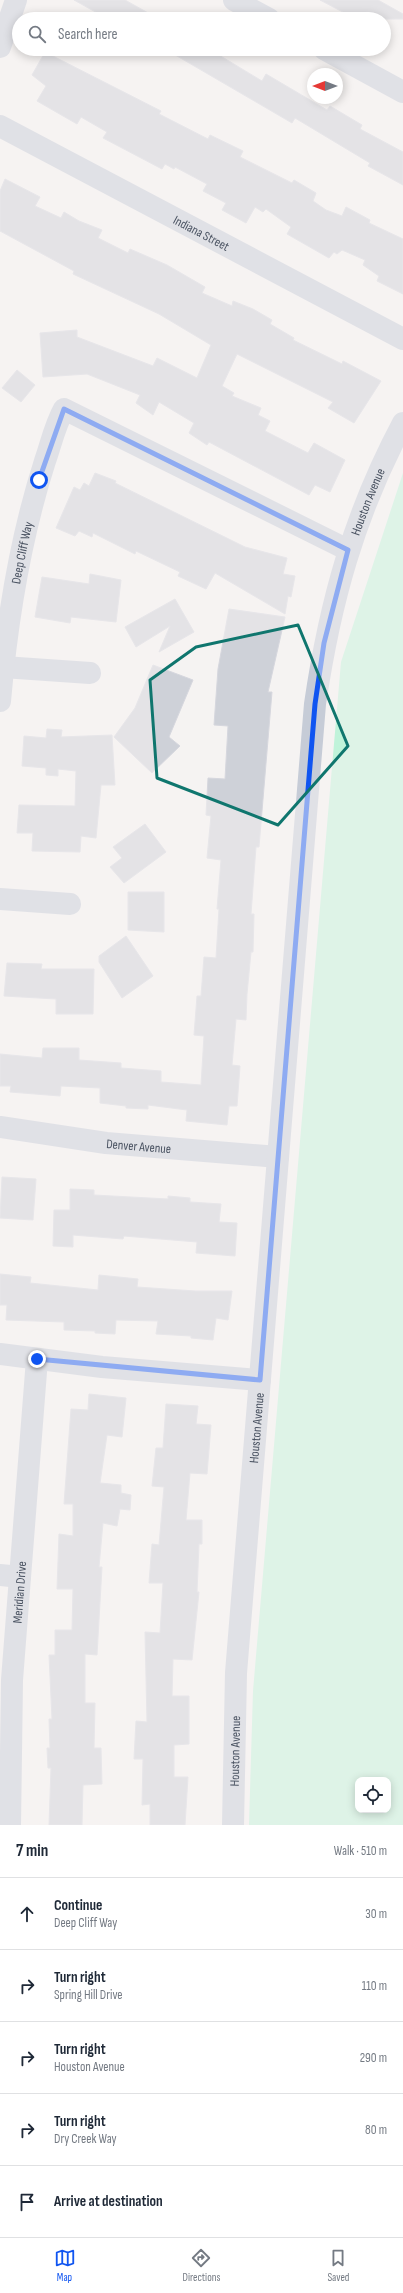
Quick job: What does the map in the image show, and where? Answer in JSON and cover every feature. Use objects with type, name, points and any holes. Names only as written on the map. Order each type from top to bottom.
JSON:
[{"type":"street","points":[[0,47],[16,0]]},
{"type":"street","points":[[234,0],[256,12]]},
{"type":"street","points":[[337,56],[403,92]]},
{"type":"street","name":"Indiana Street","points":[[0,126],[403,339]]},
{"type":"street","name":"Deep Cliff Way","points":[[0,701],[10,612],[23,541],[39,480],[64,409],[348,550]]},
{"type":"street","name":"Houston Avenue","points":[[233,1825],[236,1673],[315,704],[324,643],[348,550],[368,496],[403,423]]},
{"type":"street","points":[[3,667],[90,674]]},
{"type":"street","points":[[0,899],[70,904]]},
{"type":"street","name":"Denver Avenue","points":[[0,1127],[106,1143],[278,1158]]},
{"type":"street","points":[[0,1354],[37,1359],[260,1380]]},
{"type":"street","name":"Meridian Drive","points":[[10,1825],[12,1680],[10,1576],[37,1359]]},
{"type":"highlighted area","points":[[298,625],[348,746],[278,825],[157,778],[150,680],[196,647]]},
{"type":"green space","points":[[403,473],[403,1825],[249,1825],[253,1691],[341,662]]},
{"type":"building","points":[[74,0],[125,0],[146,12],[95,12]]},
{"type":"building","points":[[320,0],[378,0],[403,14],[403,19],[391,19],[391,12],[343,12]]},
{"type":"building","points":[[43,56],[53,56],[161,111],[159,114],[208,139],[210,135],[243,151],[240,157],[292,183],[294,180],[316,193],[313,201],[326,210],[342,216],[346,207],[370,220],[369,223],[403,239],[403,294],[377,281],[379,276],[363,265],[365,260],[342,250],[337,254],[334,252],[329,258],[287,234],[291,227],[266,209],[263,212],[255,207],[246,223],[222,210],[226,203],[203,191],[207,184],[175,167],[174,169],[165,164],[162,169],[103,138],[107,132],[81,117],[77,124],[37,101],[46,86],[32,75]]},
{"type":"building","points":[[177,56],[221,56],[262,81],[266,74],[307,98],[307,104],[317,104],[327,110],[330,106],[362,125],[360,129],[403,152],[403,185],[368,166],[370,163],[295,118],[292,123]]},
{"type":"building","points":[[5,179],[40,197],[35,206],[61,218],[64,212],[79,221],[102,230],[98,238],[128,253],[130,249],[167,265],[205,287],[202,293],[232,306],[233,301],[253,309],[272,320],[270,324],[294,338],[293,340],[342,364],[343,361],[381,381],[354,423],[328,408],[333,402],[237,354],[222,386],[234,393],[232,396],[261,408],[258,415],[270,421],[265,431],[308,453],[314,443],[345,460],[330,492],[315,485],[309,495],[209,442],[207,445],[189,433],[194,423],[159,402],[153,415],[136,403],[140,395],[87,374],[43,377],[40,333],[77,330],[77,337],[153,366],[157,358],[197,378],[211,345],[159,314],[73,274],[74,271],[0,231],[0,191]]},
{"type":"building","points":[[17,370],[35,385],[21,402],[2,388]]},
{"type":"building","points":[[95,473],[116,481],[115,483],[245,547],[287,558],[283,574],[295,576],[291,597],[288,596],[285,614],[215,573],[206,589],[178,576],[180,572],[136,551],[135,554],[93,533],[92,537],[79,531],[75,536],[56,528],[74,487],[80,490],[84,483],[89,486]]},
{"type":"building","points":[[90,574],[121,580],[116,622],[71,617],[70,623],[35,617],[42,577],[89,584]]},
{"type":"building","points":[[175,599],[194,632],[159,652],[170,626],[136,647],[125,627]]},
{"type":"building","points":[[229,609],[285,617],[268,692],[272,692],[259,847],[256,847],[251,914],[254,914],[253,952],[251,952],[246,1020],[236,1019],[232,1065],[240,1066],[237,1106],[229,1106],[227,1125],[186,1121],[187,1110],[148,1105],[148,1109],[126,1108],[126,1106],[100,1103],[100,1088],[61,1086],[60,1096],[10,1092],[11,1086],[0,1086],[0,1054],[42,1058],[43,1048],[79,1048],[79,1060],[121,1063],[121,1068],[161,1071],[161,1082],[201,1085],[204,1036],[194,1035],[197,996],[201,996],[204,957],[216,958],[219,909],[217,909],[221,860],[207,858],[211,816],[206,815],[208,778],[225,779],[228,726],[214,725],[218,669]]},
{"type":"building","points":[[153,665],[193,680],[169,737],[180,746],[152,773],[114,737],[135,708]]},
{"type":"building","points":[[47,729],[62,730],[61,737],[112,735],[115,785],[101,785],[96,838],[81,836],[80,852],[32,851],[33,833],[17,833],[19,805],[75,806],[76,771],[58,769],[58,776],[46,775],[46,768],[22,766],[24,736],[46,738]]},
{"type":"building","points":[[145,824],[166,852],[124,883],[110,867],[122,858],[113,847]]},
{"type":"building","points":[[128,892],[164,892],[164,932],[128,930]]},
{"type":"building","points":[[126,936],[153,976],[122,998],[99,962],[99,956]]},
{"type":"building","points":[[7,963],[42,964],[41,969],[94,969],[93,1014],[56,1014],[56,999],[4,996]]},
{"type":"building","points":[[2,1177],[36,1179],[33,1220],[0,1218]]},
{"type":"building","points":[[70,1189],[94,1190],[94,1195],[168,1199],[168,1196],[190,1198],[190,1202],[221,1204],[219,1222],[237,1223],[235,1256],[196,1253],[197,1242],[124,1236],[123,1239],[73,1235],[73,1247],[53,1246],[54,1210],[70,1210]]},
{"type":"building","points":[[0,1274],[31,1277],[30,1283],[98,1290],[99,1275],[138,1279],[137,1287],[195,1291],[232,1291],[228,1320],[216,1318],[213,1340],[191,1338],[191,1336],[156,1334],[158,1321],[116,1320],[115,1334],[95,1333],[95,1331],[64,1330],[64,1322],[6,1320],[7,1305],[0,1305]]},
{"type":"building","points":[[89,1394],[126,1398],[122,1437],[107,1435],[100,1483],[121,1485],[121,1493],[131,1495],[130,1510],[120,1509],[117,1526],[103,1523],[99,1567],[102,1567],[97,1655],[85,1654],[85,1703],[95,1703],[94,1748],[101,1748],[102,1784],[83,1785],[82,1825],[49,1825],[51,1768],[48,1768],[47,1748],[50,1748],[49,1719],[52,1719],[49,1655],[55,1655],[55,1630],[72,1630],[73,1589],[57,1589],[59,1534],[73,1536],[73,1504],[64,1504],[71,1409],[88,1410]]},
{"type":"building","points":[[166,1404],[198,1406],[196,1424],[211,1425],[207,1474],[190,1473],[186,1520],[202,1520],[202,1544],[199,1544],[197,1592],[199,1592],[192,1660],[173,1659],[172,1696],[189,1696],[189,1744],[174,1745],[174,1777],[188,1777],[185,1825],[150,1825],[150,1804],[142,1805],[143,1759],[134,1759],[136,1721],[147,1722],[145,1632],[160,1633],[163,1583],[149,1583],[152,1544],[159,1545],[164,1487],[152,1486],[156,1448],[163,1448]]},
{"type":"route","points":[[37,1359],[102,1367],[260,1380],[315,704],[324,643],[336,589],[348,550],[64,409],[39,480]]}]
